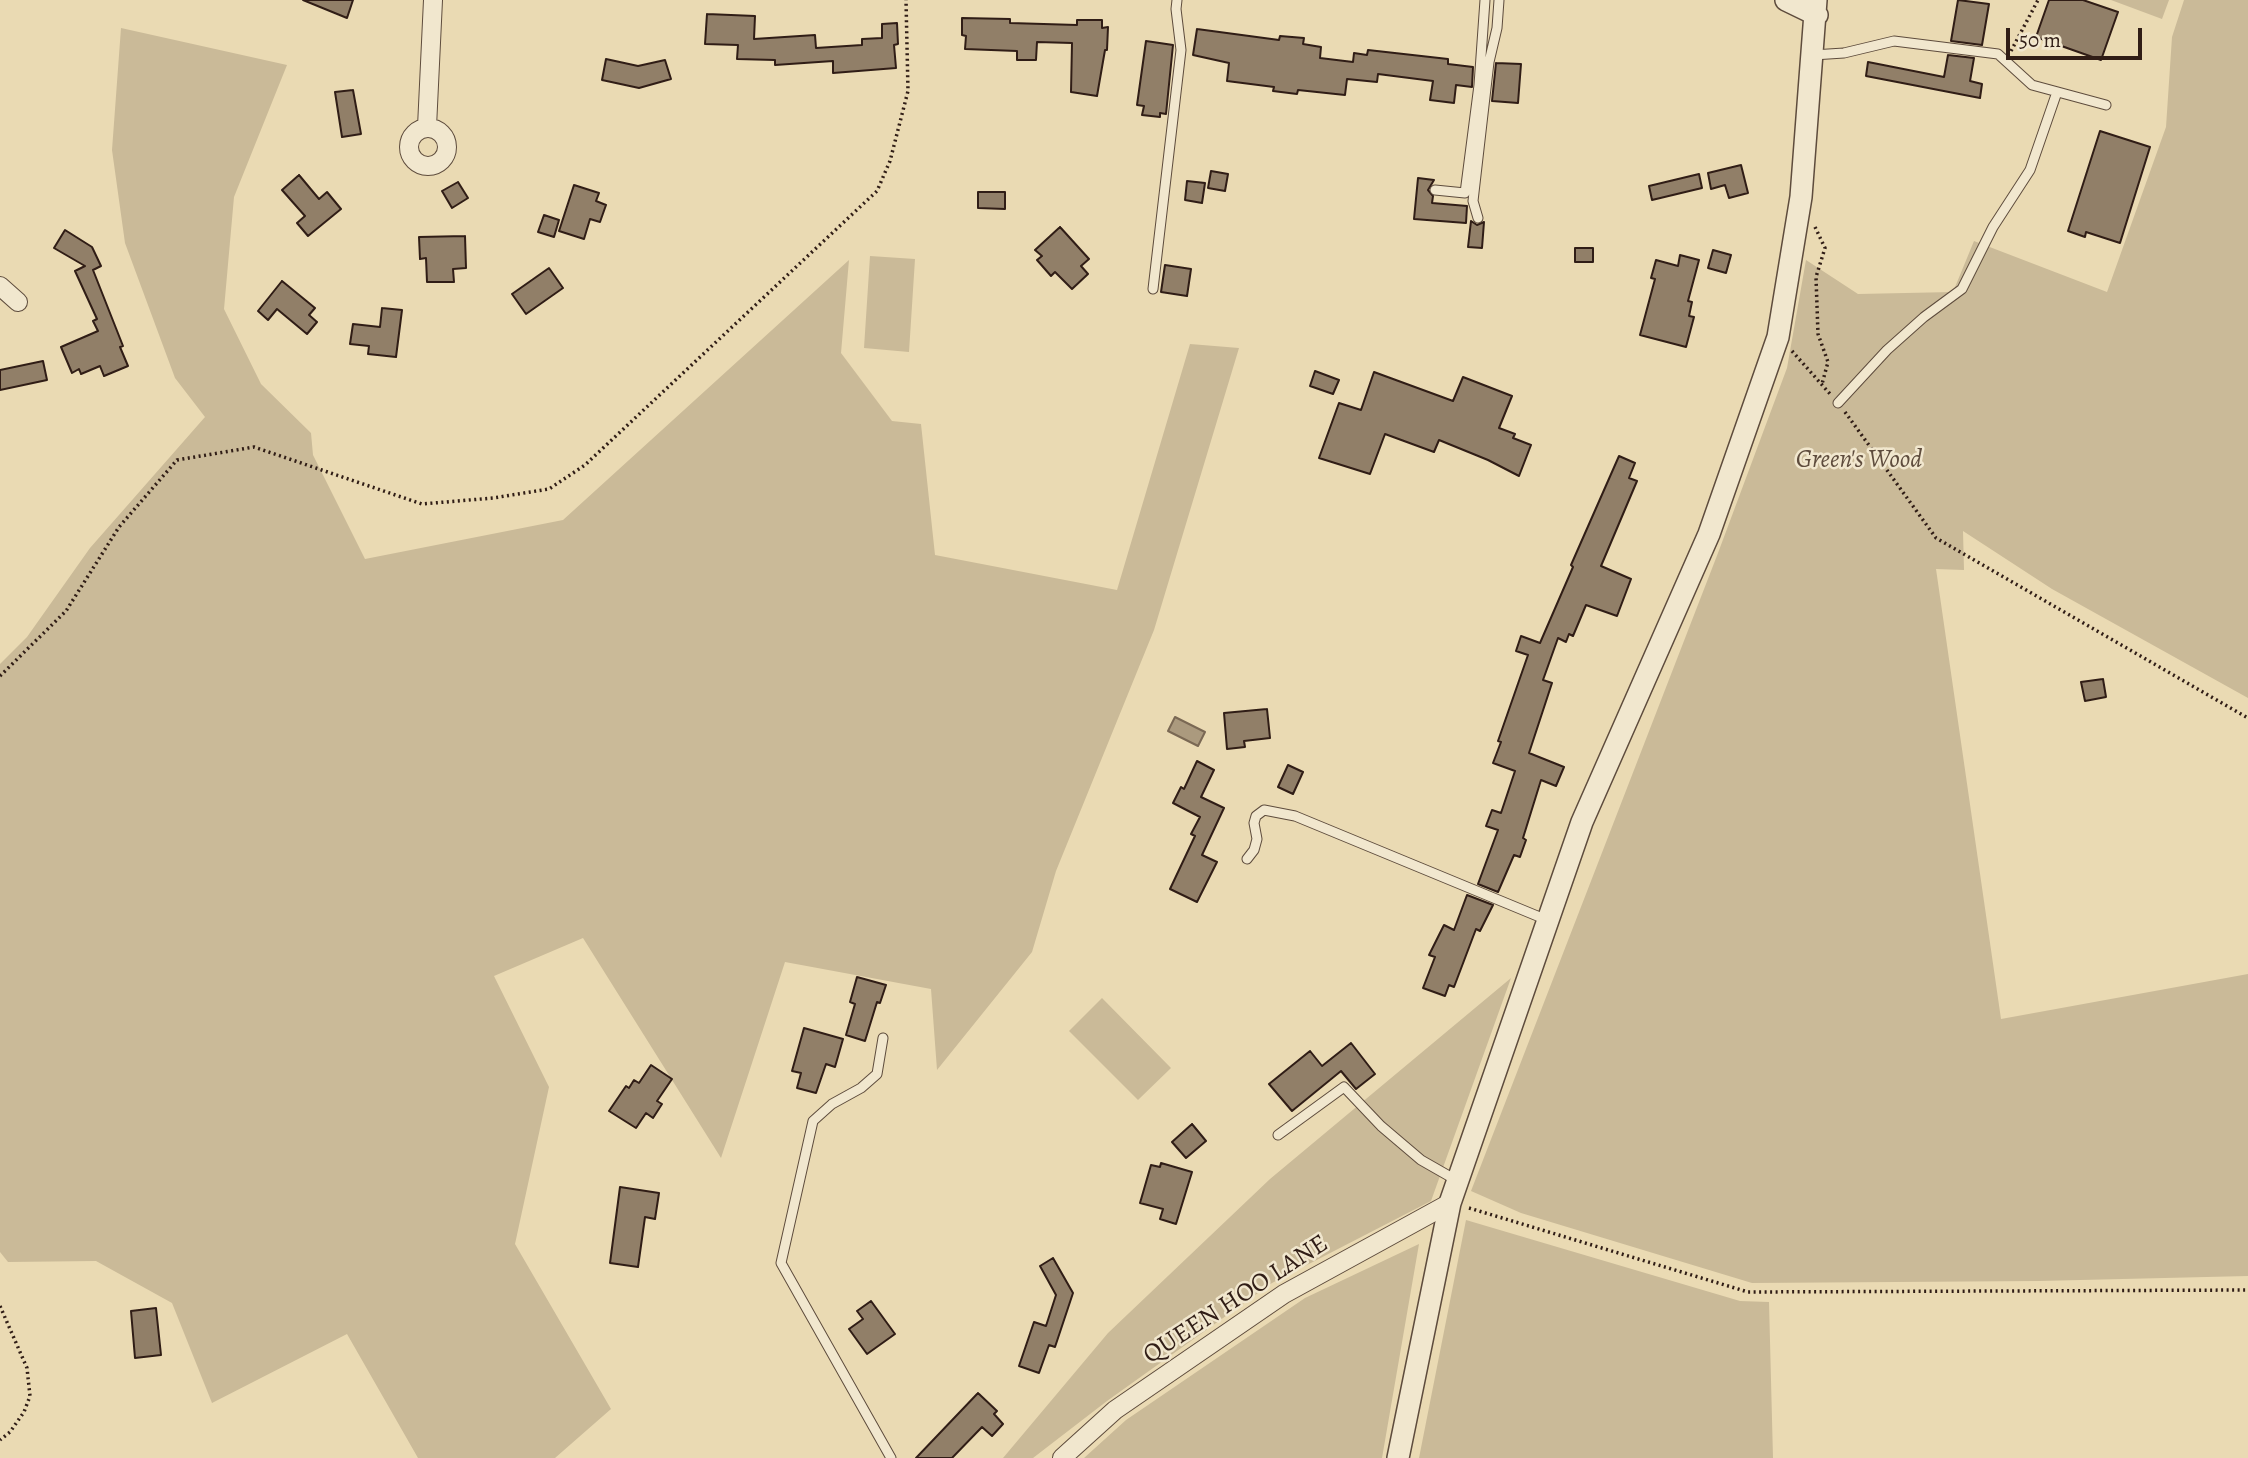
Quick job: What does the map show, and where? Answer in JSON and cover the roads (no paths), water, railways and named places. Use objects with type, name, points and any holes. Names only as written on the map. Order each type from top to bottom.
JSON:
[{"type":"street","points":[[427,127],[433,0]]},
{"type":"street","points":[[1398,1458],[1450,1203],[1582,822],[1709,534],[1778,337],[1801,197],[1816,8],[1786,0]]},
{"type":"street","points":[[0,286],[18,302]]},
{"type":"street","name":"QUEEN HOO LANE","points":[[1062,1458],[1115,1410],[1284,1294],[1450,1203]]},
{"type":"lane","points":[[1153,289],[1181,50],[1177,0]]},
{"type":"lane","points":[[1435,190],[1465,193],[1479,85],[1485,0]]},
{"type":"lane","points":[[1478,218],[1472,201],[1499,0]]},
{"type":"lane","points":[[1812,55],[1844,53],[1894,41],[1998,54],[2032,85],[2106,104]]},
{"type":"lane","points":[[1838,403],[1887,351],[1924,317],[1962,289],[1993,227],[2030,170],[2057,92]]},
{"type":"lane","points":[[1247,859],[1254,850],[1257,839],[1254,823],[1256,816],[1264,810],[1295,816],[1548,921]]},
{"type":"lane","points":[[883,1038],[877,1074],[861,1088],[832,1104],[813,1121],[782,1263],[891,1458]]},
{"type":"lane","points":[[1278,1135],[1344,1087],[1381,1126],[1420,1160],[1458,1181]]},
{"type":"park label","name":"Green's Wood","points":[[1859,461]]}]
